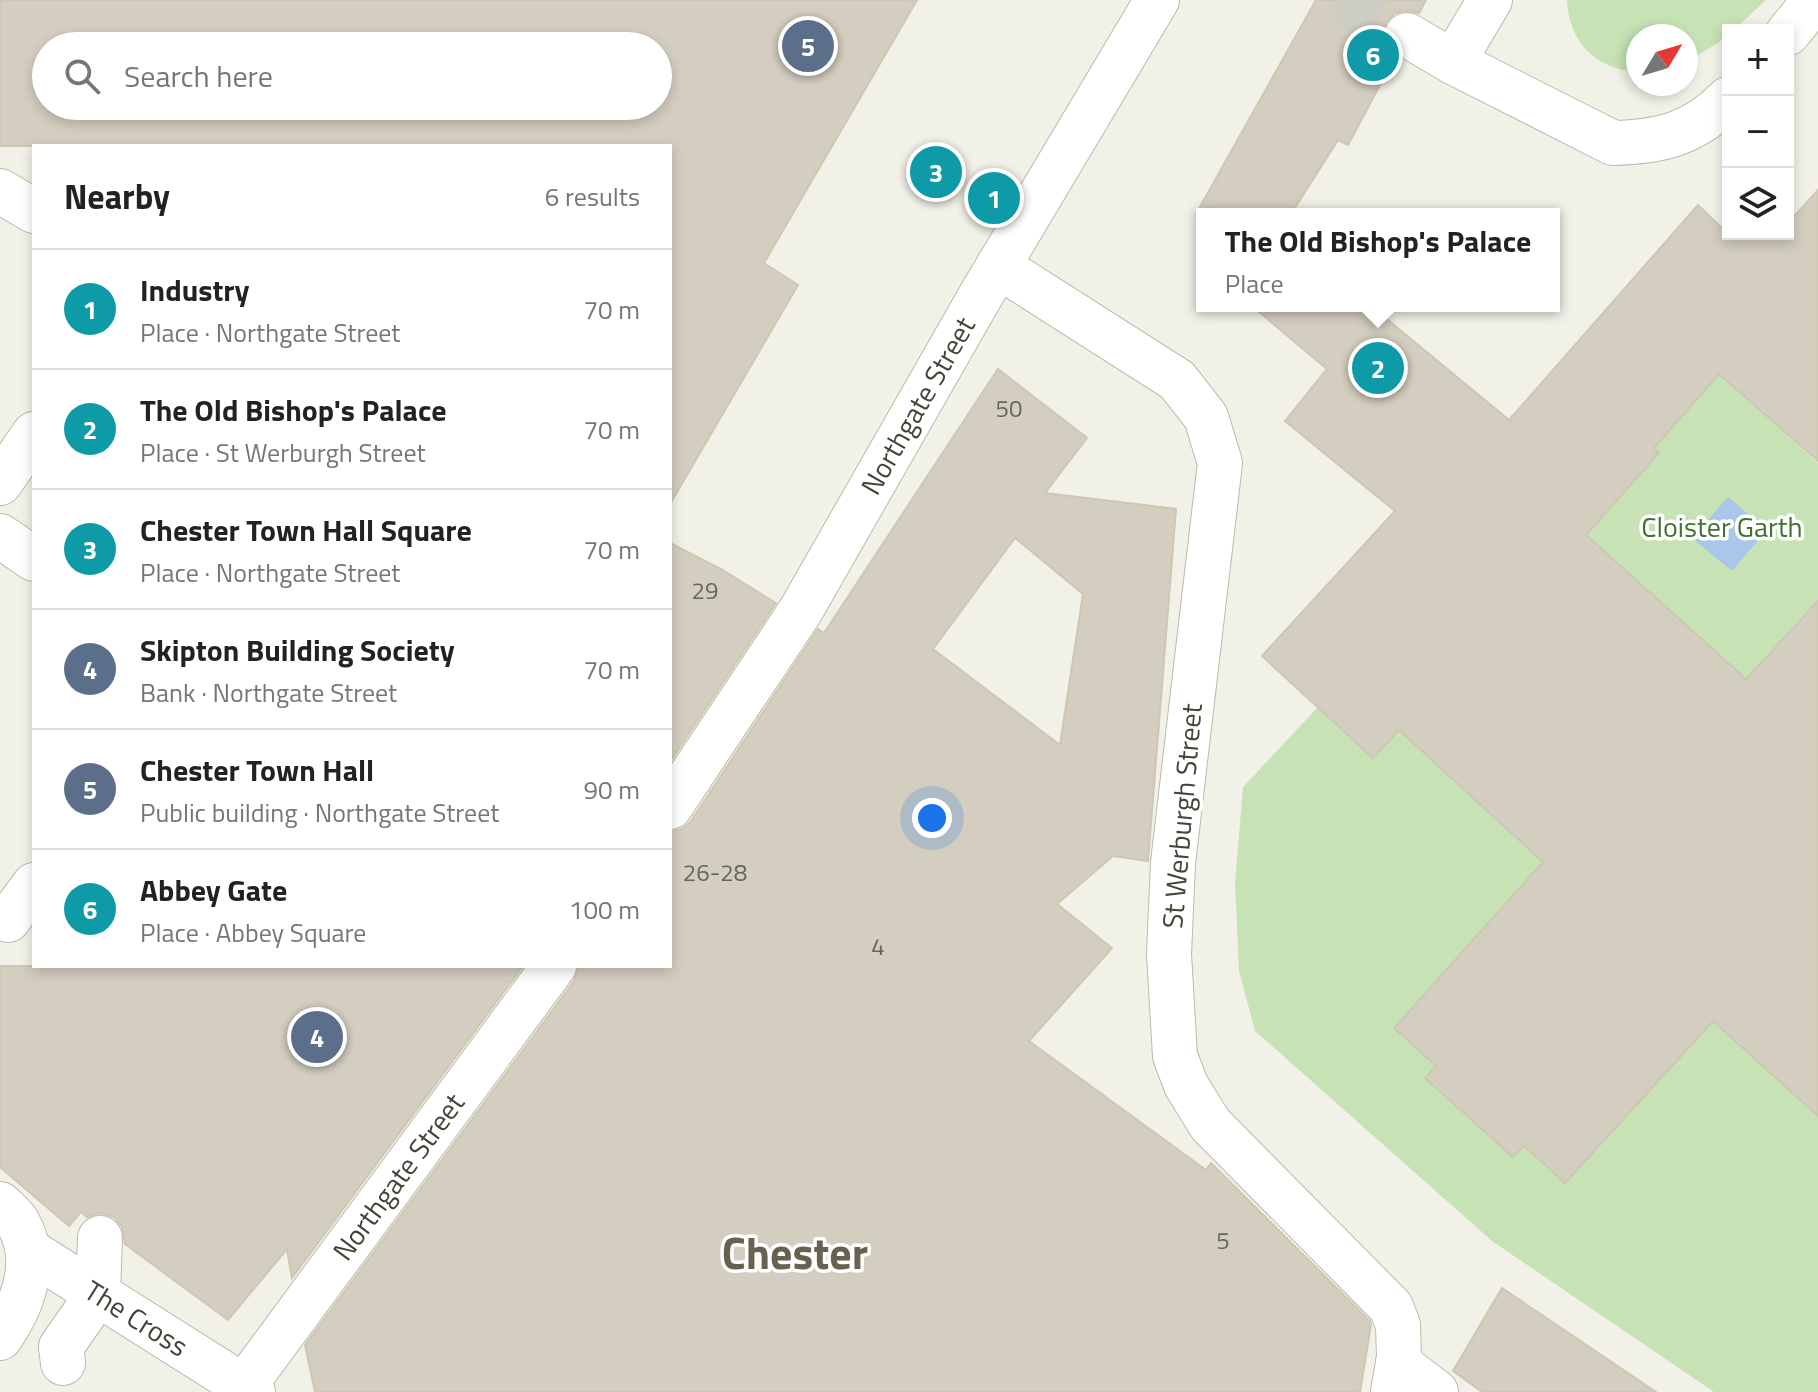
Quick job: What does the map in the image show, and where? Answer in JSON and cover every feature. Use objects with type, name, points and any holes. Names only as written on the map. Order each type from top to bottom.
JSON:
[{"type":"street","name":"Northgate Street","points":[[672,804],[801,610],[998,266],[1157,0]]},
{"type":"street","points":[[1453,62],[1490,0]]},
{"type":"street","points":[[1794,26],[1815,0]]},
{"type":"street","points":[[1407,35],[1453,62],[1613,143],[1642,142],[1680,133],[1711,115],[1722,105]]},
{"type":"street","points":[[0,191],[32,210]]},
{"type":"street","name":"St Werburgh Street","points":[[998,266],[1177,380],[1206,417],[1220,463],[1173,863],[1169,954],[1175,1056],[1186,1085],[1210,1124],[1391,1307],[1398,1325],[1395,1378]]},
{"type":"street","points":[[0,483],[32,437]]},
{"type":"street","points":[[0,536],[32,558]]},
{"type":"street","points":[[8,920],[32,888]]},
{"type":"street","name":"Northgate Street","points":[[249,1389],[374,1208],[553,968]]},
{"type":"street","points":[[0,1204],[17,1222],[28,1250],[26,1289],[0,1338]]},
{"type":"street","points":[[63,1363],[61,1347],[98,1294],[100,1238]]},
{"type":"street","name":"The Cross","points":[[28,1250],[249,1389]]},
{"type":"street","points":[[1395,1378],[1436,1392]]},
{"type":"green space","points":[[1567,0],[1766,0],[1740,24],[1722,24],[1722,40],[1698,55],[1698,24],[1626,24],[1626,70],[1609,66],[1588,51],[1579,41]]},
{"type":"green space","name":"Cloister Garth","points":[[1719,374],[1818,463],[1818,600],[1745,679],[1586,535],[1659,454],[1654,448]]},
{"type":"green space","points":[[1318,707],[1373,758],[1399,730],[1543,862],[1394,1028],[1565,1183],[1713,1021],[1818,1116],[1818,1392],[1714,1392],[1492,1241],[1255,1031],[1239,971],[1235,882],[1243,787]]},
{"type":"water","points":[[1728,497],[1767,530],[1732,571],[1692,538]]},
{"type":"building","points":[[0,0],[917,0],[764,263],[798,285],[672,501],[672,144],[0,146]]},
{"type":"building","points":[[1316,0],[1426,0],[1419,13],[1408,10],[1395,13],[1386,22],[1382,34],[1385,47],[1395,57],[1348,145],[1338,140],[1295,208],[1199,208]]},
{"type":"building","points":[[1818,190],[1818,461],[1719,374],[1654,448],[1659,453],[1586,535],[1746,679],[1818,601],[1818,1116],[1713,1021],[1565,1183],[1524,1146],[1513,1157],[1425,1078],[1436,1066],[1394,1028],[1543,862],[1399,730],[1373,758],[1262,656],[1395,511],[1285,421],[1327,369],[1259,312],[1378,312],[1509,420],[1698,205],[1722,228],[1722,240],[1794,240],[1794,216]]},
{"type":"building","points":[[998,369],[1087,438],[1045,493],[1176,509],[1148,861],[1113,856],[1057,904],[1112,948],[1029,1041],[1206,1170],[1211,1163],[1370,1321],[1360,1392],[315,1392],[305,1345],[574,981],[578,968],[672,968],[672,832],[682,829],[691,821],[818,629],[824,633]],"holes":[[[1015,538],[1083,594],[1060,745],[933,649]]]},
{"type":"building","points":[[672,544],[721,569],[776,603],[672,759]]},
{"type":"building","points":[[0,966],[522,968],[292,1278],[287,1249],[228,1320],[125,1244],[122,1227],[114,1217],[100,1213],[87,1217],[81,1212],[69,1226],[0,1167]]},
{"type":"building","points":[[1502,1288],[1656,1392],[1482,1392],[1453,1371]]},
{"type":"tunnel","points":[[1337,0],[1407,35]]},
{"type":"place","name":"Chester Town Hall","points":[[808,46]]},
{"type":"place","name":"Abbey Gate","points":[[1373,55]]},
{"type":"place","name":"Chester Town Hall Square","points":[[936,172]]},
{"type":"place","name":"Industry","points":[[994,198]]},
{"type":"place","name":"The Old Bishop's Palace","points":[[1378,368]]},
{"type":"place","name":"Skipton Building Society","points":[[317,1037]]},
{"type":"district","name":"Chester","points":[[795,1254]]}]
